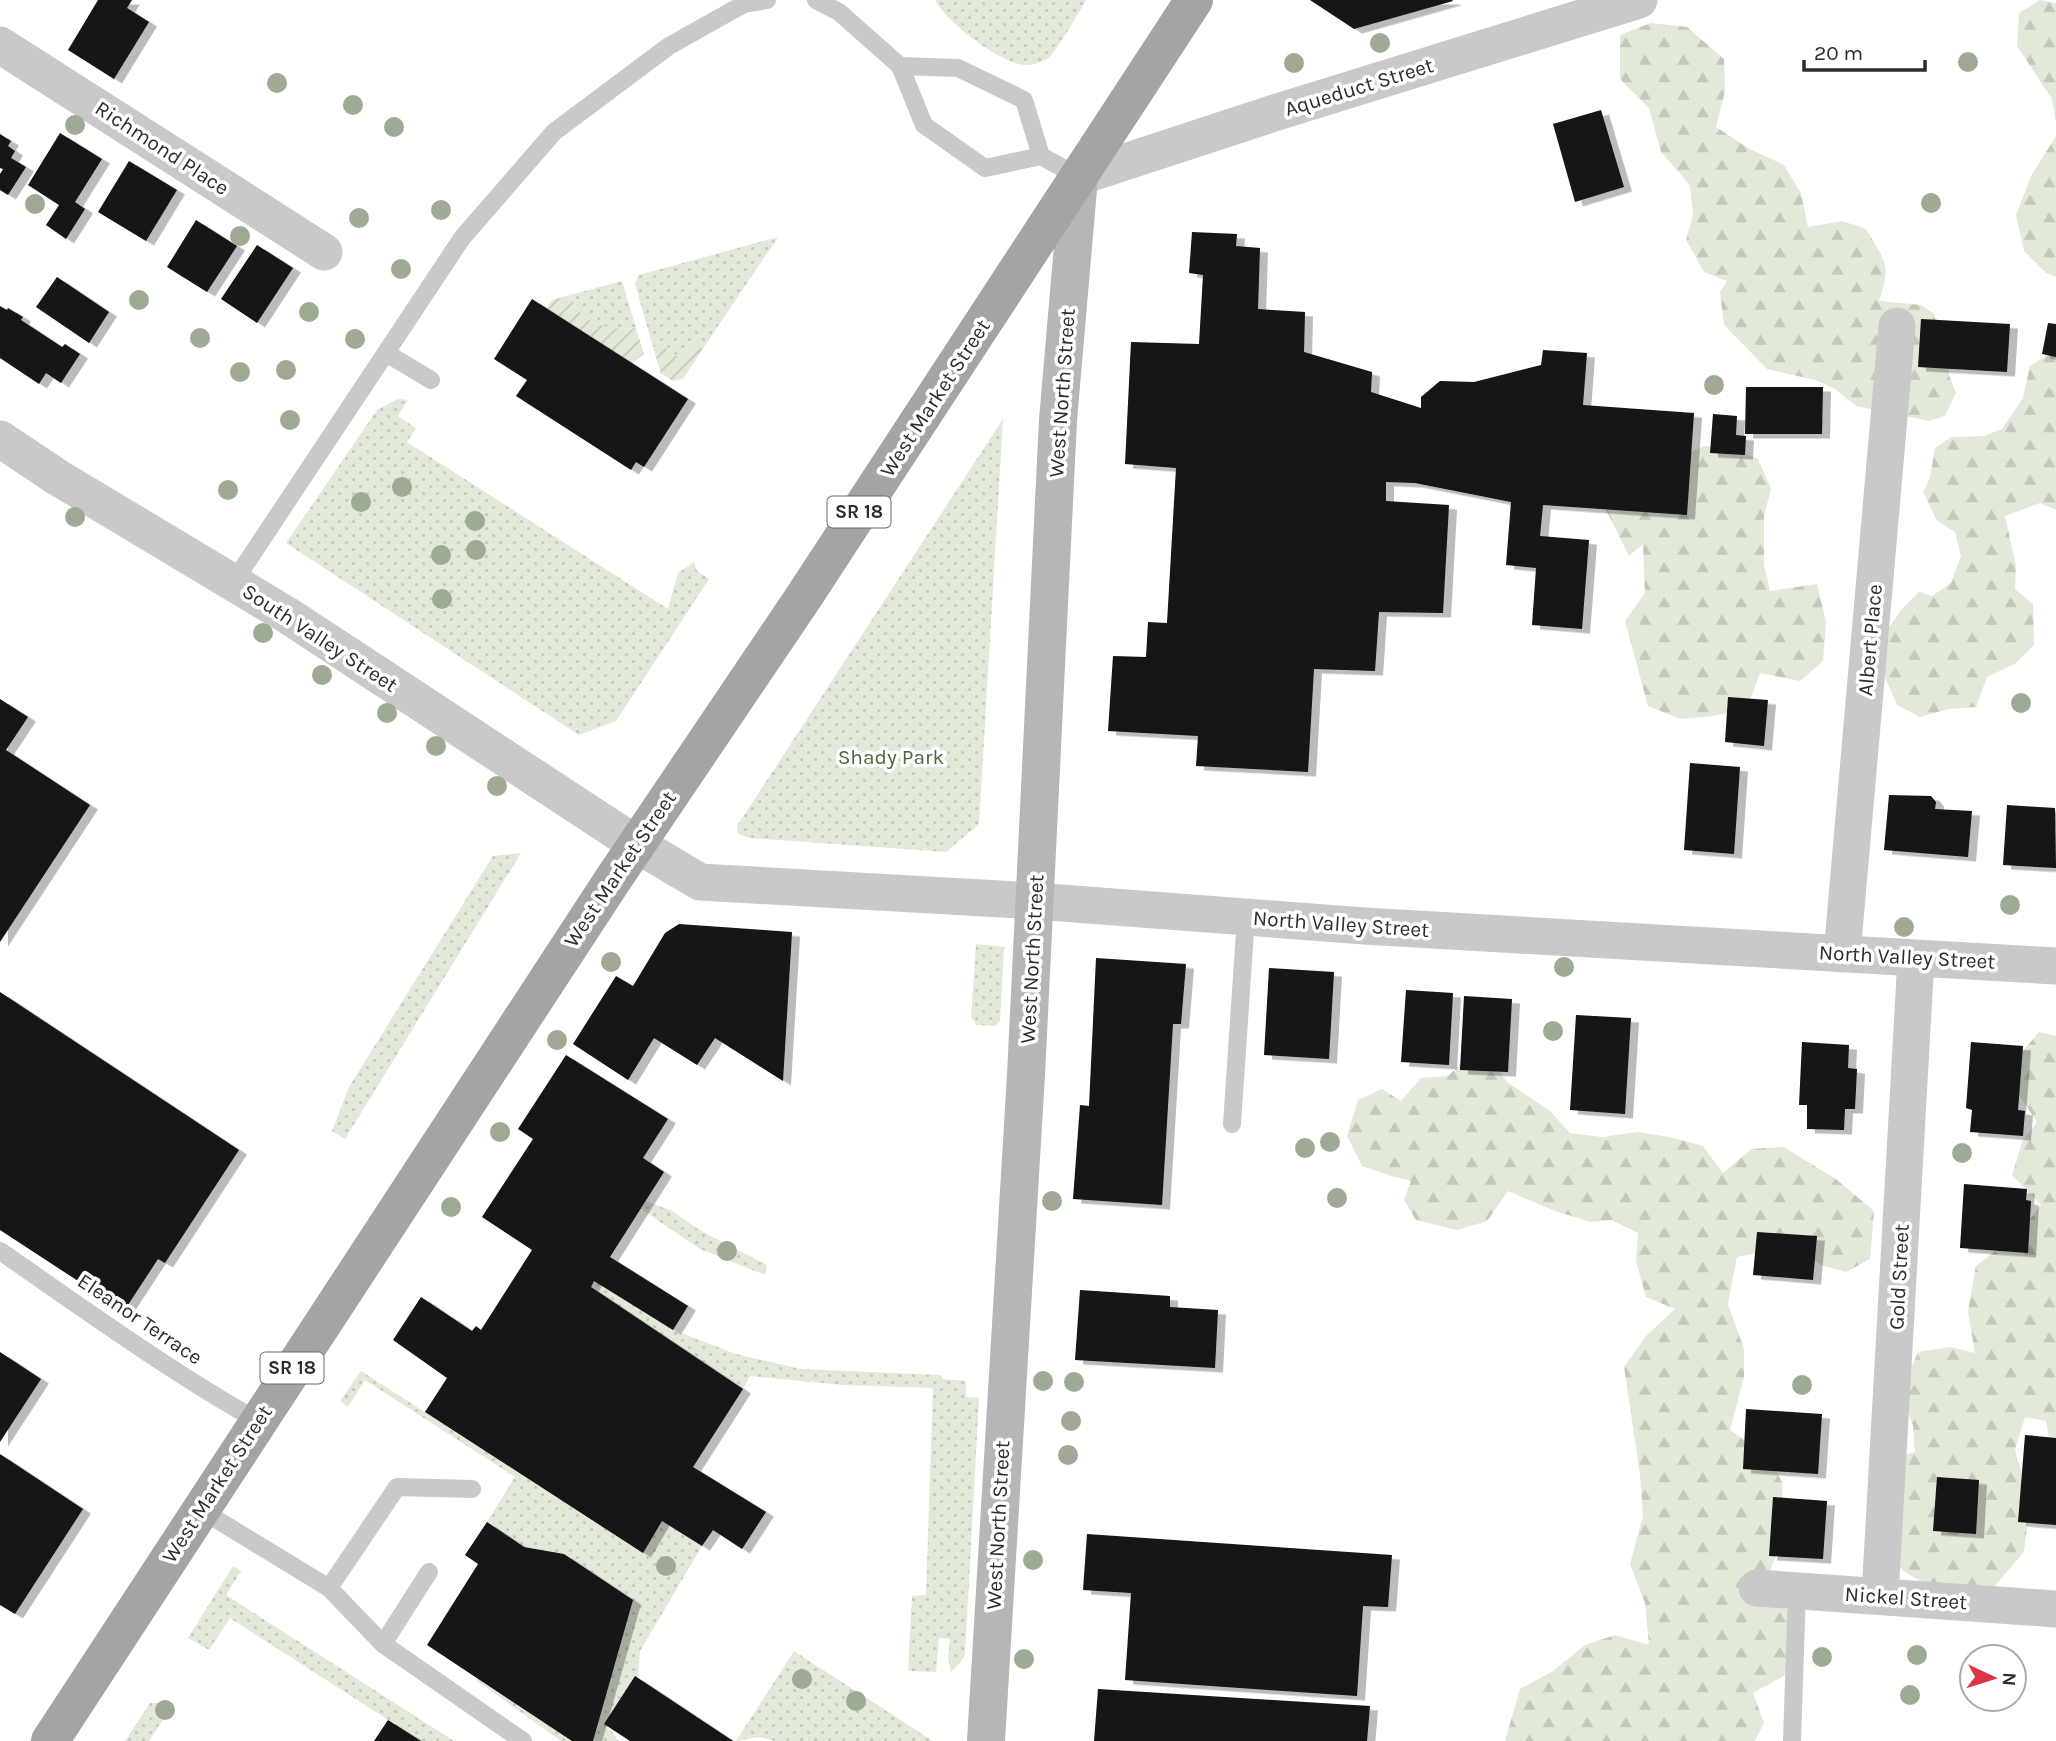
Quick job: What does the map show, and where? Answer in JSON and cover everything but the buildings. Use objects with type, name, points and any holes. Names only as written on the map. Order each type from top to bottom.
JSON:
[{"type":"main road","name":"West Market Street","points":[[50,1741],[636,844],[806,595],[1194,0]]},
{"type":"street","name":"Aqueduct Street","points":[[1079,177],[1271,114],[1639,0]]},
{"type":"street","name":"Richmond Place","points":[[0,45],[324,251]]},
{"type":"street","name":"West North Street","points":[[986,1741],[1035,901],[1058,420],[1079,177]]},
{"type":"street","name":"Albert Place","points":[[1842,954],[1897,326]]},
{"type":"street","name":"South Valley Street","points":[[0,439],[57,477],[287,615],[636,844]]},
{"type":"street","name":"North Valley Street","points":[[636,844],[700,882],[2056,966]]},
{"type":"street","name":"Gold Street","points":[[1880,1596],[1916,958]]},
{"type":"street","name":"Nickel Street","points":[[1757,1588],[2056,1608]]},
{"type":"lane","points":[[233,583],[462,238],[554,132],[669,46],[744,4],[767,0]]},
{"type":"lane","points":[[816,0],[843,6],[900,66],[924,125],[985,168],[1041,156],[1079,177]]},
{"type":"lane","points":[[900,66],[958,68],[1024,100],[1041,156]]},
{"type":"lane","points":[[386,353],[432,380]]},
{"type":"lane","points":[[1232,1124],[1246,917]]},
{"type":"lane","name":"Eleanor Terrace","points":[[0,1251],[123,1336],[258,1421]]},
{"type":"lane","points":[[330,1588],[397,1486],[472,1489]]},
{"type":"lane","points":[[201,1510],[330,1588],[383,1644],[523,1741]]},
{"type":"lane","points":[[383,1644],[429,1572]]},
{"type":"lane","points":[[1792,1741],[1797,1591]]},
{"type":"green space","points":[[935,0],[1086,0],[1051,55],[1042,61],[1026,65],[1003,58],[975,40],[950,19]]},
{"type":"green space","points":[[2040,0],[2056,3],[2056,123],[2052,99],[2017,46],[2019,13]]},
{"type":"green space","points":[[1651,23],[1687,27],[1724,59],[1725,91],[1716,127],[1748,148],[1784,165],[1801,193],[1808,227],[1842,221],[1866,229],[1886,270],[1879,301],[1921,305],[1934,314],[1946,349],[1949,375],[1956,393],[1945,416],[1929,421],[1856,406],[1835,389],[1815,380],[1767,369],[1724,325],[1720,292],[1727,281],[1704,272],[1686,240],[1693,215],[1690,185],[1661,152],[1649,108],[1620,79],[1620,35]]},
{"type":"green space","points":[[2056,136],[2056,277],[2046,273],[2024,251],[2016,215],[2031,176]]},
{"type":"green space","points":[[778,237],[702,350],[700,342],[693,342],[686,353],[676,356],[662,345],[653,347],[635,284],[639,275]]},
{"type":"green space","points":[[622,281],[636,328],[596,324],[581,313],[570,295]]},
{"type":"green space","points":[[570,295],[581,313],[596,324],[636,328],[644,354],[632,363],[547,308],[552,300]]},
{"type":"green space","points":[[700,341],[702,350],[683,379],[673,381],[661,374],[653,347],[662,345],[676,356],[686,353],[693,342]]},
{"type":"green space","points":[[2056,349],[2056,510],[2040,503],[2005,516],[2016,566],[2015,589],[2033,604],[2034,645],[2016,663],[1987,677],[1976,707],[1949,709],[1920,717],[1897,705],[1884,675],[1884,635],[1901,610],[1919,592],[1932,596],[1951,583],[1961,556],[1955,532],[1937,521],[1923,492],[1930,478],[1935,448],[1951,437],[1984,436],[2002,429],[2023,398],[2030,366]]},
{"type":"green space","points":[[398,399],[408,400],[398,416],[416,428],[407,442],[668,609],[678,573],[694,562],[697,571],[709,579],[616,721],[579,735],[286,543],[377,410]]},
{"type":"green space","name":"Shady Park","points":[[1003,419],[979,824],[946,852],[750,838],[738,834],[737,826]]},
{"type":"green space","points":[[1704,446],[1726,446],[1758,459],[1771,489],[1764,516],[1764,565],[1770,591],[1817,584],[1826,622],[1823,661],[1800,681],[1760,673],[1747,708],[1713,716],[1680,719],[1648,706],[1625,621],[1645,593],[1643,544],[1629,556],[1599,496]]},
{"type":"green space","points":[[521,853],[345,1139],[332,1131],[349,1087],[493,856]]},
{"type":"green space","points":[[976,944],[1004,947],[1000,1021],[995,1026],[976,1025],[971,1017]]},
{"type":"green space","points":[[2039,1032],[2056,1036],[2056,1461],[2052,1457],[2046,1421],[2025,1417],[2015,1450],[2030,1501],[2024,1552],[1994,1587],[1943,1596],[1904,1571],[1889,1556],[1903,1455],[1915,1452],[1913,1426],[1901,1391],[1918,1352],[1950,1347],[1975,1353],[1968,1311],[1976,1266],[2020,1232],[2041,1205],[2012,1175],[2022,1142],[2037,1122],[2014,1088],[2017,1058]]},
{"type":"green space","points":[[1469,1056],[1490,1058],[1507,1082],[1550,1111],[1570,1133],[1602,1137],[1638,1132],[1670,1137],[1703,1146],[1723,1173],[1751,1149],[1784,1147],[1837,1180],[1874,1211],[1870,1259],[1846,1272],[1824,1266],[1787,1245],[1737,1257],[1728,1304],[1744,1349],[1744,1377],[1730,1430],[1768,1456],[1782,1482],[1784,1535],[1769,1573],[1774,1598],[1803,1625],[1784,1676],[1753,1693],[1764,1723],[1755,1741],[1505,1741],[1520,1689],[1553,1671],[1585,1645],[1615,1635],[1649,1645],[1645,1603],[1630,1564],[1643,1516],[1640,1474],[1624,1367],[1646,1336],[1675,1309],[1646,1297],[1636,1261],[1638,1233],[1611,1220],[1591,1222],[1555,1211],[1508,1191],[1487,1221],[1457,1230],[1416,1220],[1404,1200],[1411,1181],[1362,1166],[1347,1136],[1358,1100],[1382,1089],[1401,1101],[1421,1078],[1448,1076]]},
{"type":"green space","points":[[646,1201],[672,1211],[701,1231],[767,1265],[765,1275],[700,1249],[641,1209]]},
{"type":"green space","points":[[594,1281],[673,1330],[736,1354],[800,1369],[940,1375],[943,1379],[966,1381],[966,1397],[979,1398],[965,1655],[951,1672],[948,1658],[950,1639],[939,1638],[936,1672],[908,1671],[912,1596],[926,1595],[933,1388],[844,1385],[750,1376],[743,1389],[591,1287]]},
{"type":"green space","points":[[361,1371],[642,1552],[662,1521],[702,1546],[640,1651],[638,1678],[635,1677],[605,1724],[619,1741],[593,1741],[633,1600],[564,1554],[524,1547],[487,1522],[515,1477],[365,1380],[348,1407],[340,1401]]},
{"type":"green space","points":[[233,1566],[241,1571],[226,1595],[454,1741],[421,1741],[230,1618],[209,1650],[188,1638]]},
{"type":"green space","points":[[794,1651],[933,1741],[775,1741],[759,1737],[736,1741]]},
{"type":"green space","points":[[477,1678],[572,1741],[561,1741],[476,1680]]},
{"type":"green space","points":[[150,1703],[174,1703],[149,1741],[125,1741]]}]
